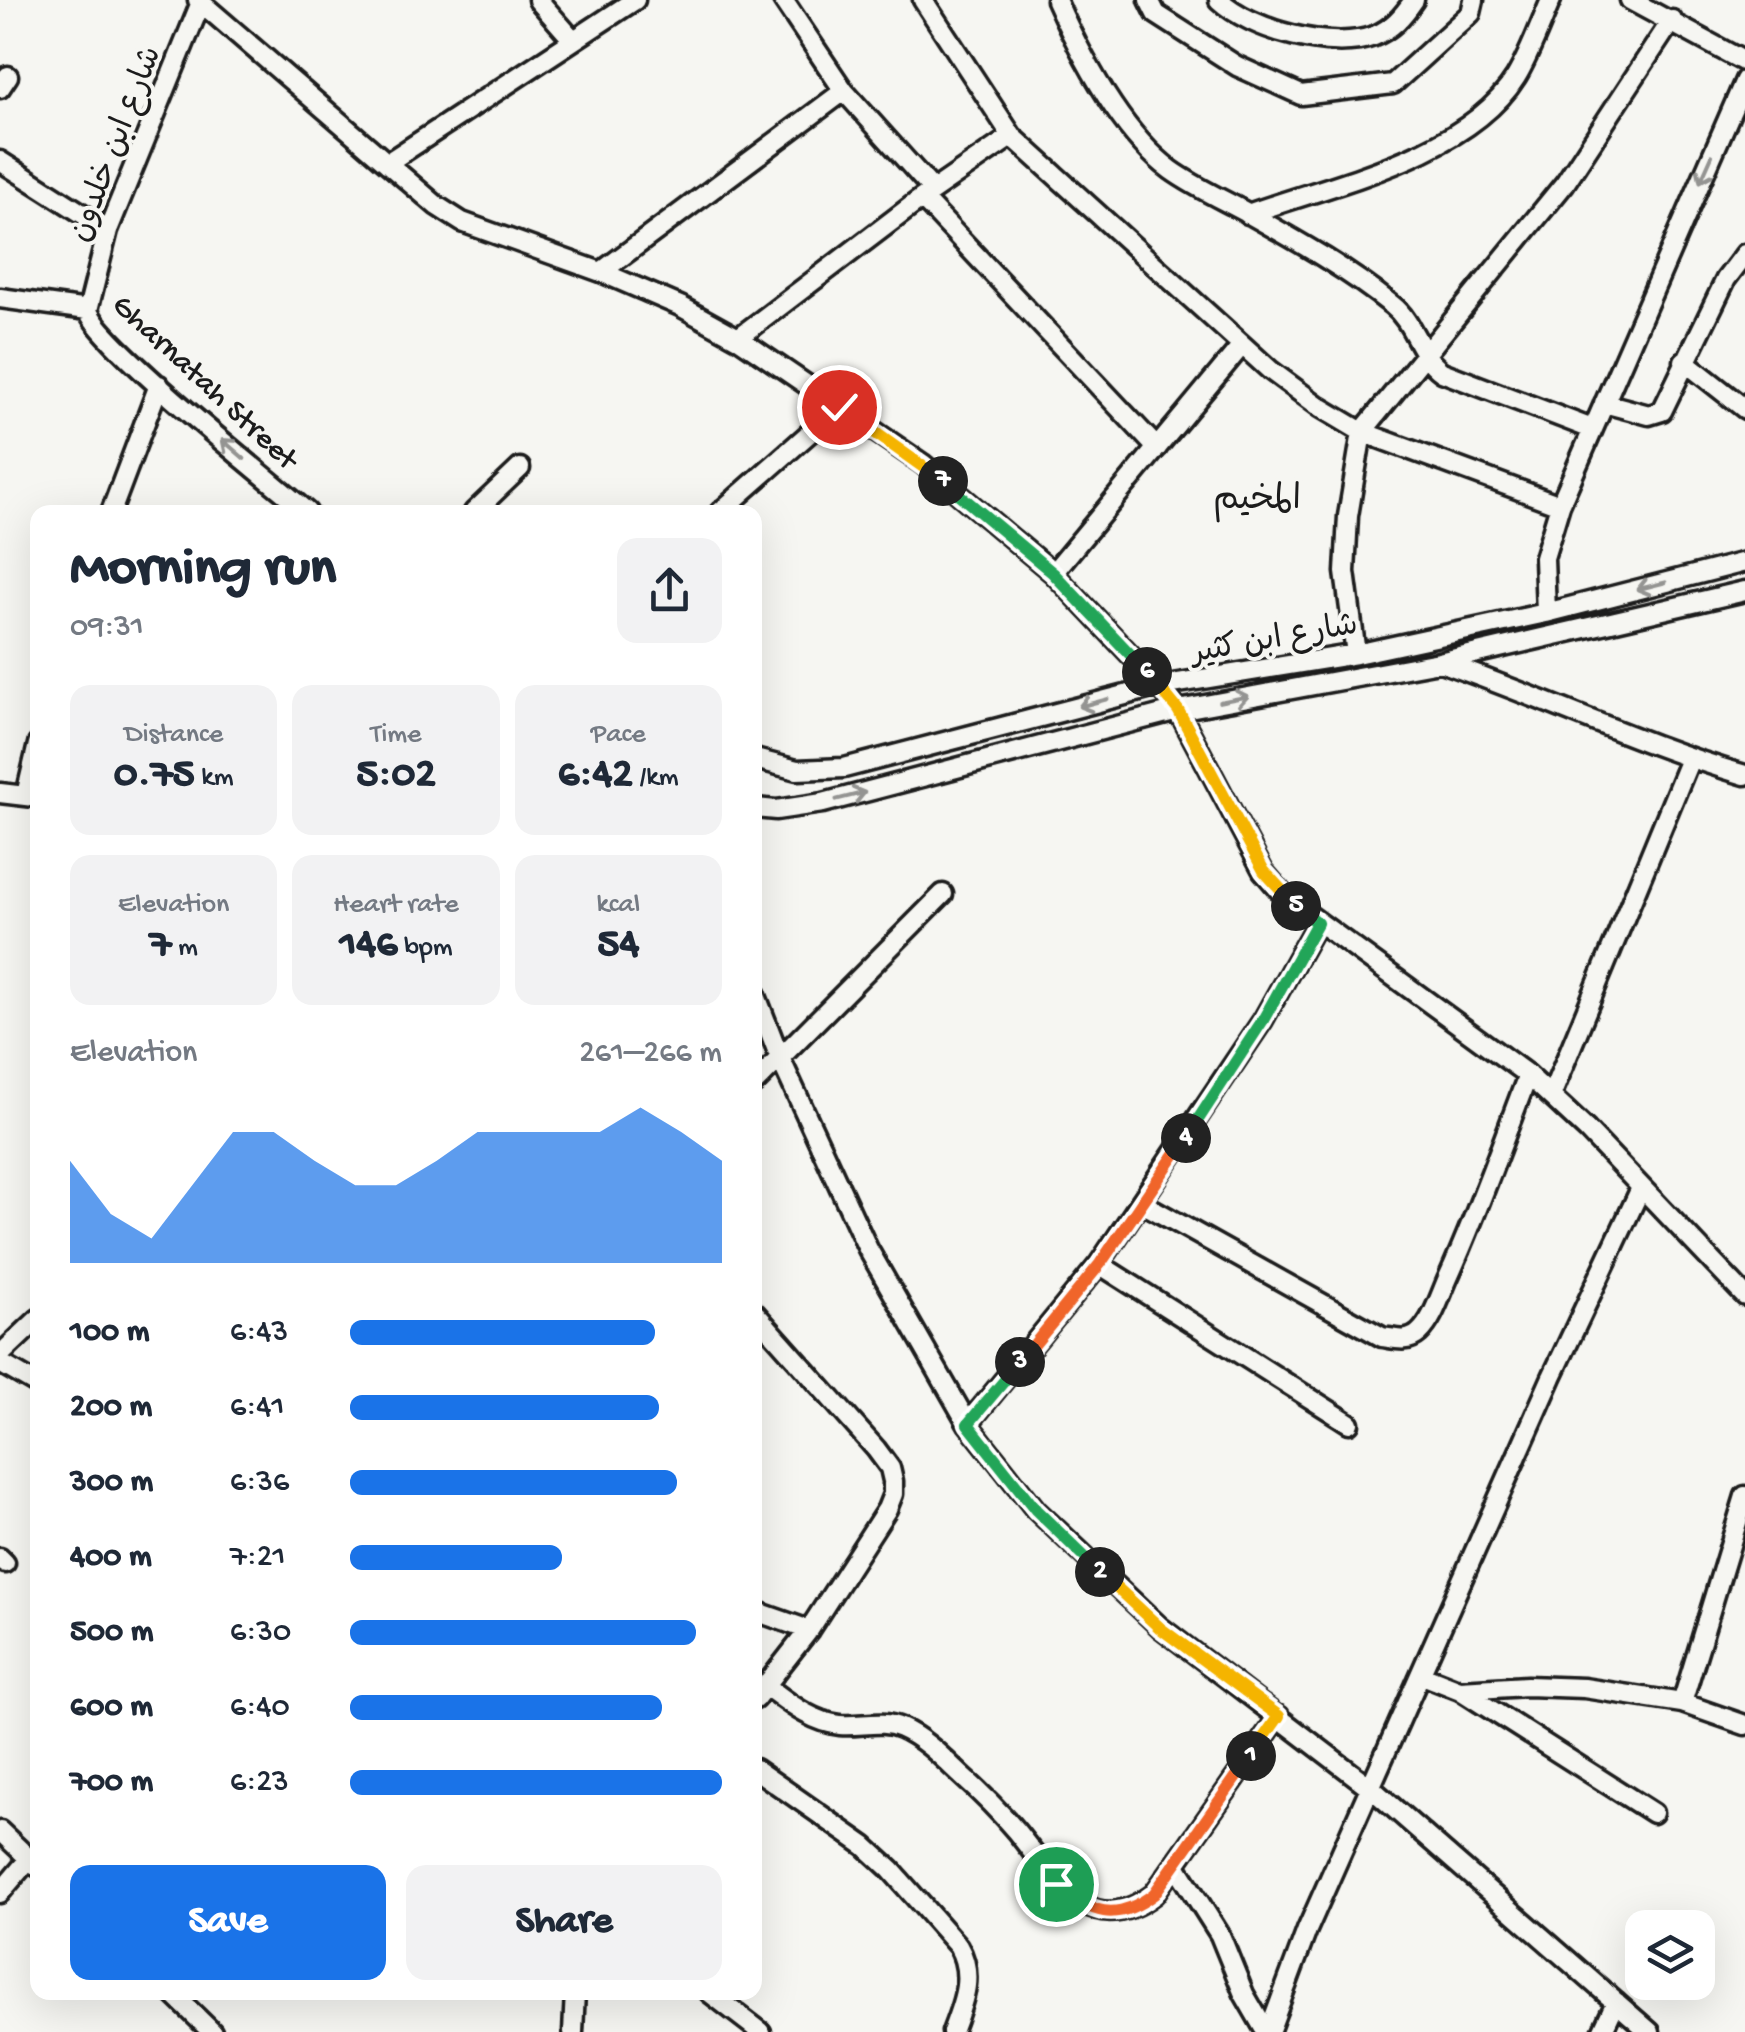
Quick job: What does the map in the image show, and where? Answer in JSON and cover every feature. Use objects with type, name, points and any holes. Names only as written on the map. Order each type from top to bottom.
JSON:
[{"type":"street","points":[[538,0],[573,40]]},
{"type":"street","points":[[387,164],[635,0]]},
{"type":"street","points":[[783,0],[844,91],[927,194],[1156,448]]},
{"type":"street","points":[[923,0],[1012,136],[1295,390],[1362,432],[1560,504]]},
{"type":"street","points":[[1056,0],[1095,76],[1148,148],[1169,168],[1335,264],[1396,308],[1434,366],[1462,382],[1592,429]]},
{"type":"street","points":[[1150,0],[1156,14],[1237,66],[1301,95],[1394,84],[1471,13],[1474,0]]},
{"type":"street","points":[[1219,0],[1241,16],[1282,32],[1321,41],[1348,42],[1375,36],[1402,18],[1414,0]]},
{"type":"street","points":[[1248,214],[1423,153],[1480,119],[1516,78],[1551,0]]},
{"type":"street","points":[[200,1],[436,206],[462,222],[602,272],[680,306],[738,338],[922,464],[1053,573],[1178,710],[1264,871],[1286,898],[1528,1075],[1587,1130],[1745,1296]]},
{"type":"street","name":"شارع ابن خلدون","points":[[88,310],[108,230],[200,1]]},
{"type":"street","points":[[1634,1],[1745,62]]},
{"type":"street","points":[[1356,654],[1346,572],[1348,516],[1362,432],[1565,183],[1672,20]]},
{"type":"street","points":[[1546,613],[1544,558],[1560,504],[1745,80]]},
{"type":"street","points":[[602,272],[844,91]]},
{"type":"street","points":[[738,338],[927,194],[1012,136]]},
{"type":"street","points":[[0,161],[108,230]]},
{"type":"street","points":[[1604,403],[1659,414],[1726,279],[1745,254]]},
{"type":"street","name":"Gharnatah Street","points":[[0,298],[88,310],[96,327],[299,505]]},
{"type":"street","points":[[1053,573],[1242,345]]},
{"type":"street","points":[[1684,361],[1745,409]]},
{"type":"street","points":[[114,505],[159,385]]},
{"type":"street","points":[[728,505],[839,407]]},
{"type":"street","points":[[481,505],[520,468]]},
{"type":"street","name":"شارع ابن كثير","points":[[762,761],[798,770],[844,768],[1160,686],[1356,654],[1546,613],[1745,562]]},
{"type":"street","name":"شارع ابن كثير","points":[[762,809],[823,803],[1178,710],[1440,662],[1745,591]]},
{"type":"street","points":[[1440,662],[1690,759],[1745,775]]},
{"type":"street","points":[[1551,1096],[1690,759]]},
{"type":"street","points":[[0,793],[30,796]]},
{"type":"street","points":[[762,1076],[942,894]]},
{"type":"street","points":[[968,1424],[1100,1264],[1263,1020],[1317,923]]},
{"type":"street","points":[[762,1011],[868,1249],[968,1424],[1036,1510],[1160,1628],[1371,1788],[1650,2032]]},
{"type":"street","points":[[1142,1202],[1382,1337],[1404,1340],[1416,1336],[1428,1322],[1472,1226],[1528,1075]]},
{"type":"street","points":[[1268,2032],[1308,1930],[1552,1377],[1641,1188]]},
{"type":"street","points":[[1100,1264],[1349,1423]]},
{"type":"street","points":[[762,1321],[876,1449],[890,1468],[893,1481],[887,1510],[809,1630],[762,1690]]},
{"type":"street","points":[[0,1354],[30,1326]]},
{"type":"street","points":[[0,1364],[30,1381]]},
{"type":"street","points":[[1682,1703],[1745,1496]]},
{"type":"street","points":[[762,1613],[809,1630]]},
{"type":"street","points":[[1422,1674],[1460,1690],[1653,1813]]},
{"type":"street","points":[[1460,1690],[1584,1688],[1682,1703],[1745,1725]]},
{"type":"street","points":[[762,1694],[825,1722],[901,1728],[932,1748],[1014,1830],[1056,1884],[1087,1907],[1120,1912],[1139,1906],[1154,1894],[1279,1716]]},
{"type":"street","points":[[762,1774],[865,1846],[958,1946],[965,1958],[967,1976],[965,1998],[952,2032]]},
{"type":"street","points":[[0,1830],[30,1860]]},
{"type":"street","points":[[1175,1864],[1220,1935],[1244,1994],[1268,2032]]},
{"type":"street","points":[[0,1893],[30,1866]]},
{"type":"street","points":[[179,2000],[212,2032]]},
{"type":"street","points":[[573,2032],[575,2000]]},
{"type":"street","points":[[719,2000],[761,2032]]},
{"type":"street","points":[[1602,2032],[1616,2002]]},
{"type":"district","name":"المخيم","points":[[1257,496]]},
{"type":"route","points":[[839,407],[922,464],[1053,573],[1160,686],[1178,710],[1264,871],[1286,898],[1317,923],[1263,1020],[1100,1264],[968,1424],[1036,1510],[1094,1567],[1160,1628],[1279,1716],[1154,1894],[1139,1906],[1120,1912],[1087,1907],[1056,1884]]}]
